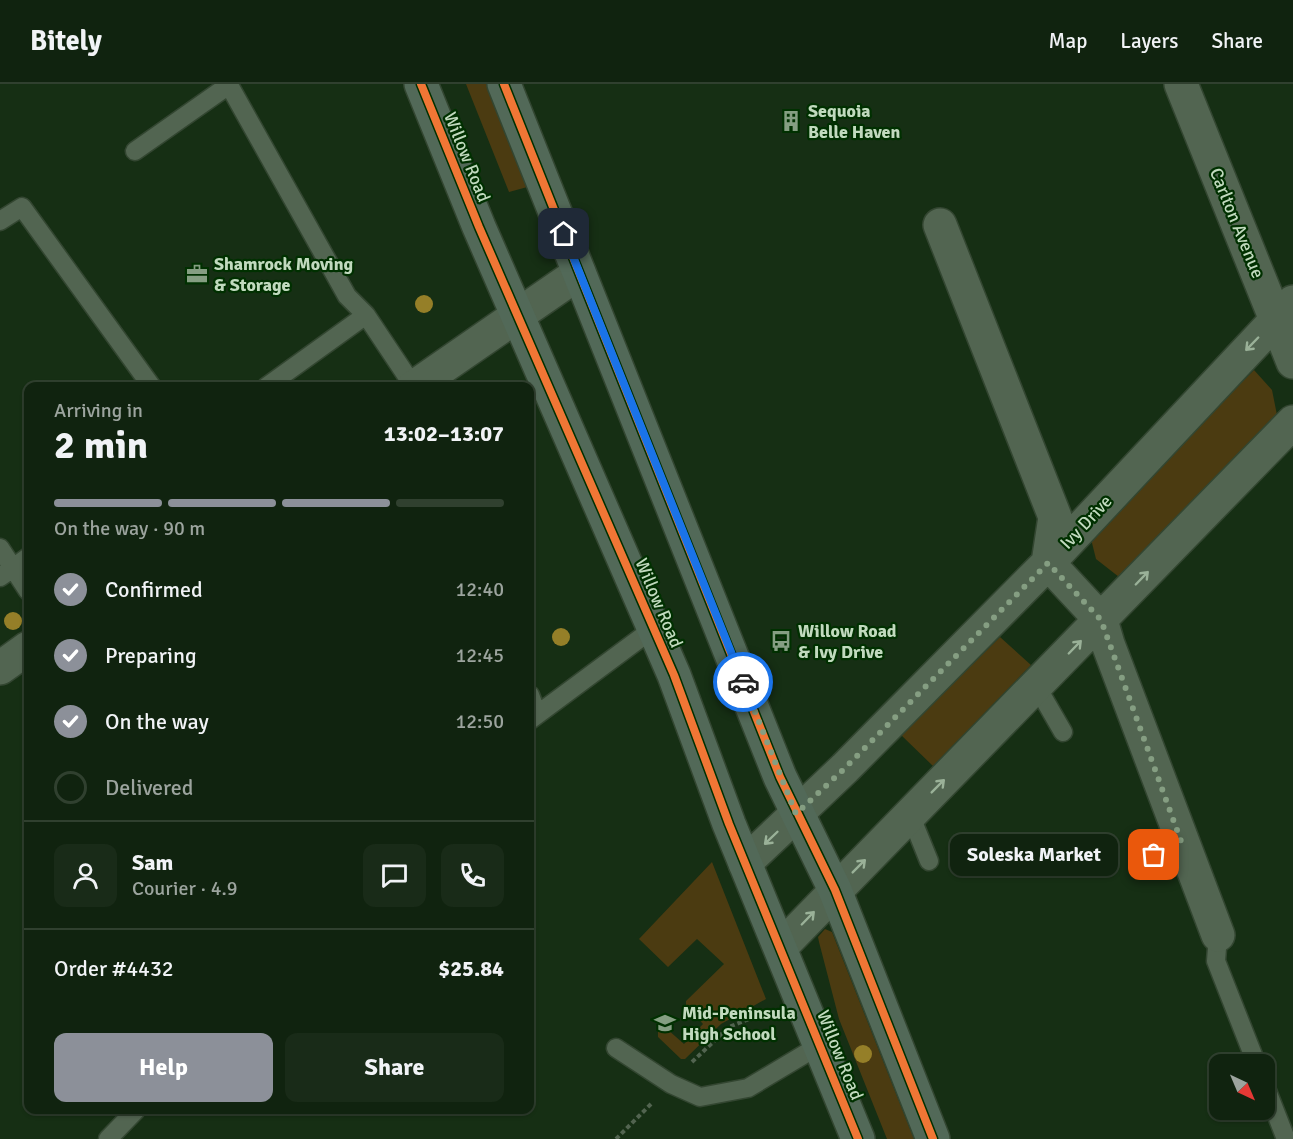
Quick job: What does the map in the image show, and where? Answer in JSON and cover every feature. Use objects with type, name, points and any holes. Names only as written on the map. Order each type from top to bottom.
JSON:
[{"type":"main road","name":"Willow Road","points":[[421,84],[654,628],[745,863],[858,1139]]},
{"type":"main road","points":[[504,84],[796,814],[835,890],[933,1139]]},
{"type":"street","name":"Carlton Avenue","points":[[1181,84],[1284,311],[1293,362]]},
{"type":"street","points":[[940,225],[1055,517],[1048,563],[1101,620],[1168,849],[1218,935]]},
{"type":"street","points":[[421,382],[579,273]]},
{"type":"street","name":"Ivy Drive","points":[[745,863],[845,768],[1048,563],[1284,311]]},
{"type":"street","points":[[781,947],[1293,422]]},
{"type":"street","points":[[0,668],[24,651]]},
{"type":"lane","points":[[135,151],[229,85],[347,296],[366,315],[411,382]]},
{"type":"lane","points":[[0,221],[22,207],[148,382]]},
{"type":"lane","points":[[273,382],[366,315]]},
{"type":"lane","points":[[0,548],[24,584]]},
{"type":"lane","points":[[534,716],[654,628]]},
{"type":"lane","points":[[1036,687],[1063,732]]},
{"type":"lane","points":[[910,814],[929,861]]},
{"type":"lane","points":[[1218,935],[1216,961],[1253,1054]]},
{"type":"lane","points":[[616,1048],[671,1084],[700,1097],[748,1088],[820,1045]]},
{"type":"lane","points":[[1275,1111],[1286,1139]]},
{"type":"lane","points":[[108,1139],[132,1114]]},
{"type":"shaded area","points":[[466,84],[490,84],[531,186],[509,192]]},
{"type":"shaded area","points":[[1254,370],[1272,390],[1277,415],[1119,577],[1096,559],[1090,535]]},
{"type":"shaded area","points":[[1000,637],[1031,665],[933,766],[901,735]]},
{"type":"shaded area","points":[[712,862],[766,999],[721,1024],[685,1059],[681,1059],[658,1037],[658,1031],[667,1029],[684,1044],[703,1024],[686,1005],[686,1001],[724,964],[697,939],[668,967],[639,939]]},
{"type":"shaded area","points":[[825,929],[832,932],[914,1139],[887,1139],[839,1019],[818,937]]},
{"type":"cycle path","points":[[421,84],[479,227],[674,675],[729,824],[858,1139]]},
{"type":"cycle path","points":[[504,84],[780,777],[835,890],[933,1139]]},
{"type":"way so far","points":[[743,682],[796,814],[845,768],[1048,563],[1101,620],[1182,844],[1154,855]]},
{"type":"place","name":"Sequoia Belle Haven","points":[[791,121]]},
{"type":"place","name":"Shamrock Moving & Storage","points":[[197,274]]},
{"type":"place","name":"Willow Road & Ivy Drive","points":[[781,641]]},
{"type":"place","name":"Soleska Market","points":[[1154,855]]},
{"type":"place","name":"Mid-Peninsula High School","points":[[665,1023]]},
{"type":"route","points":[[564,234],[743,682]]}]
